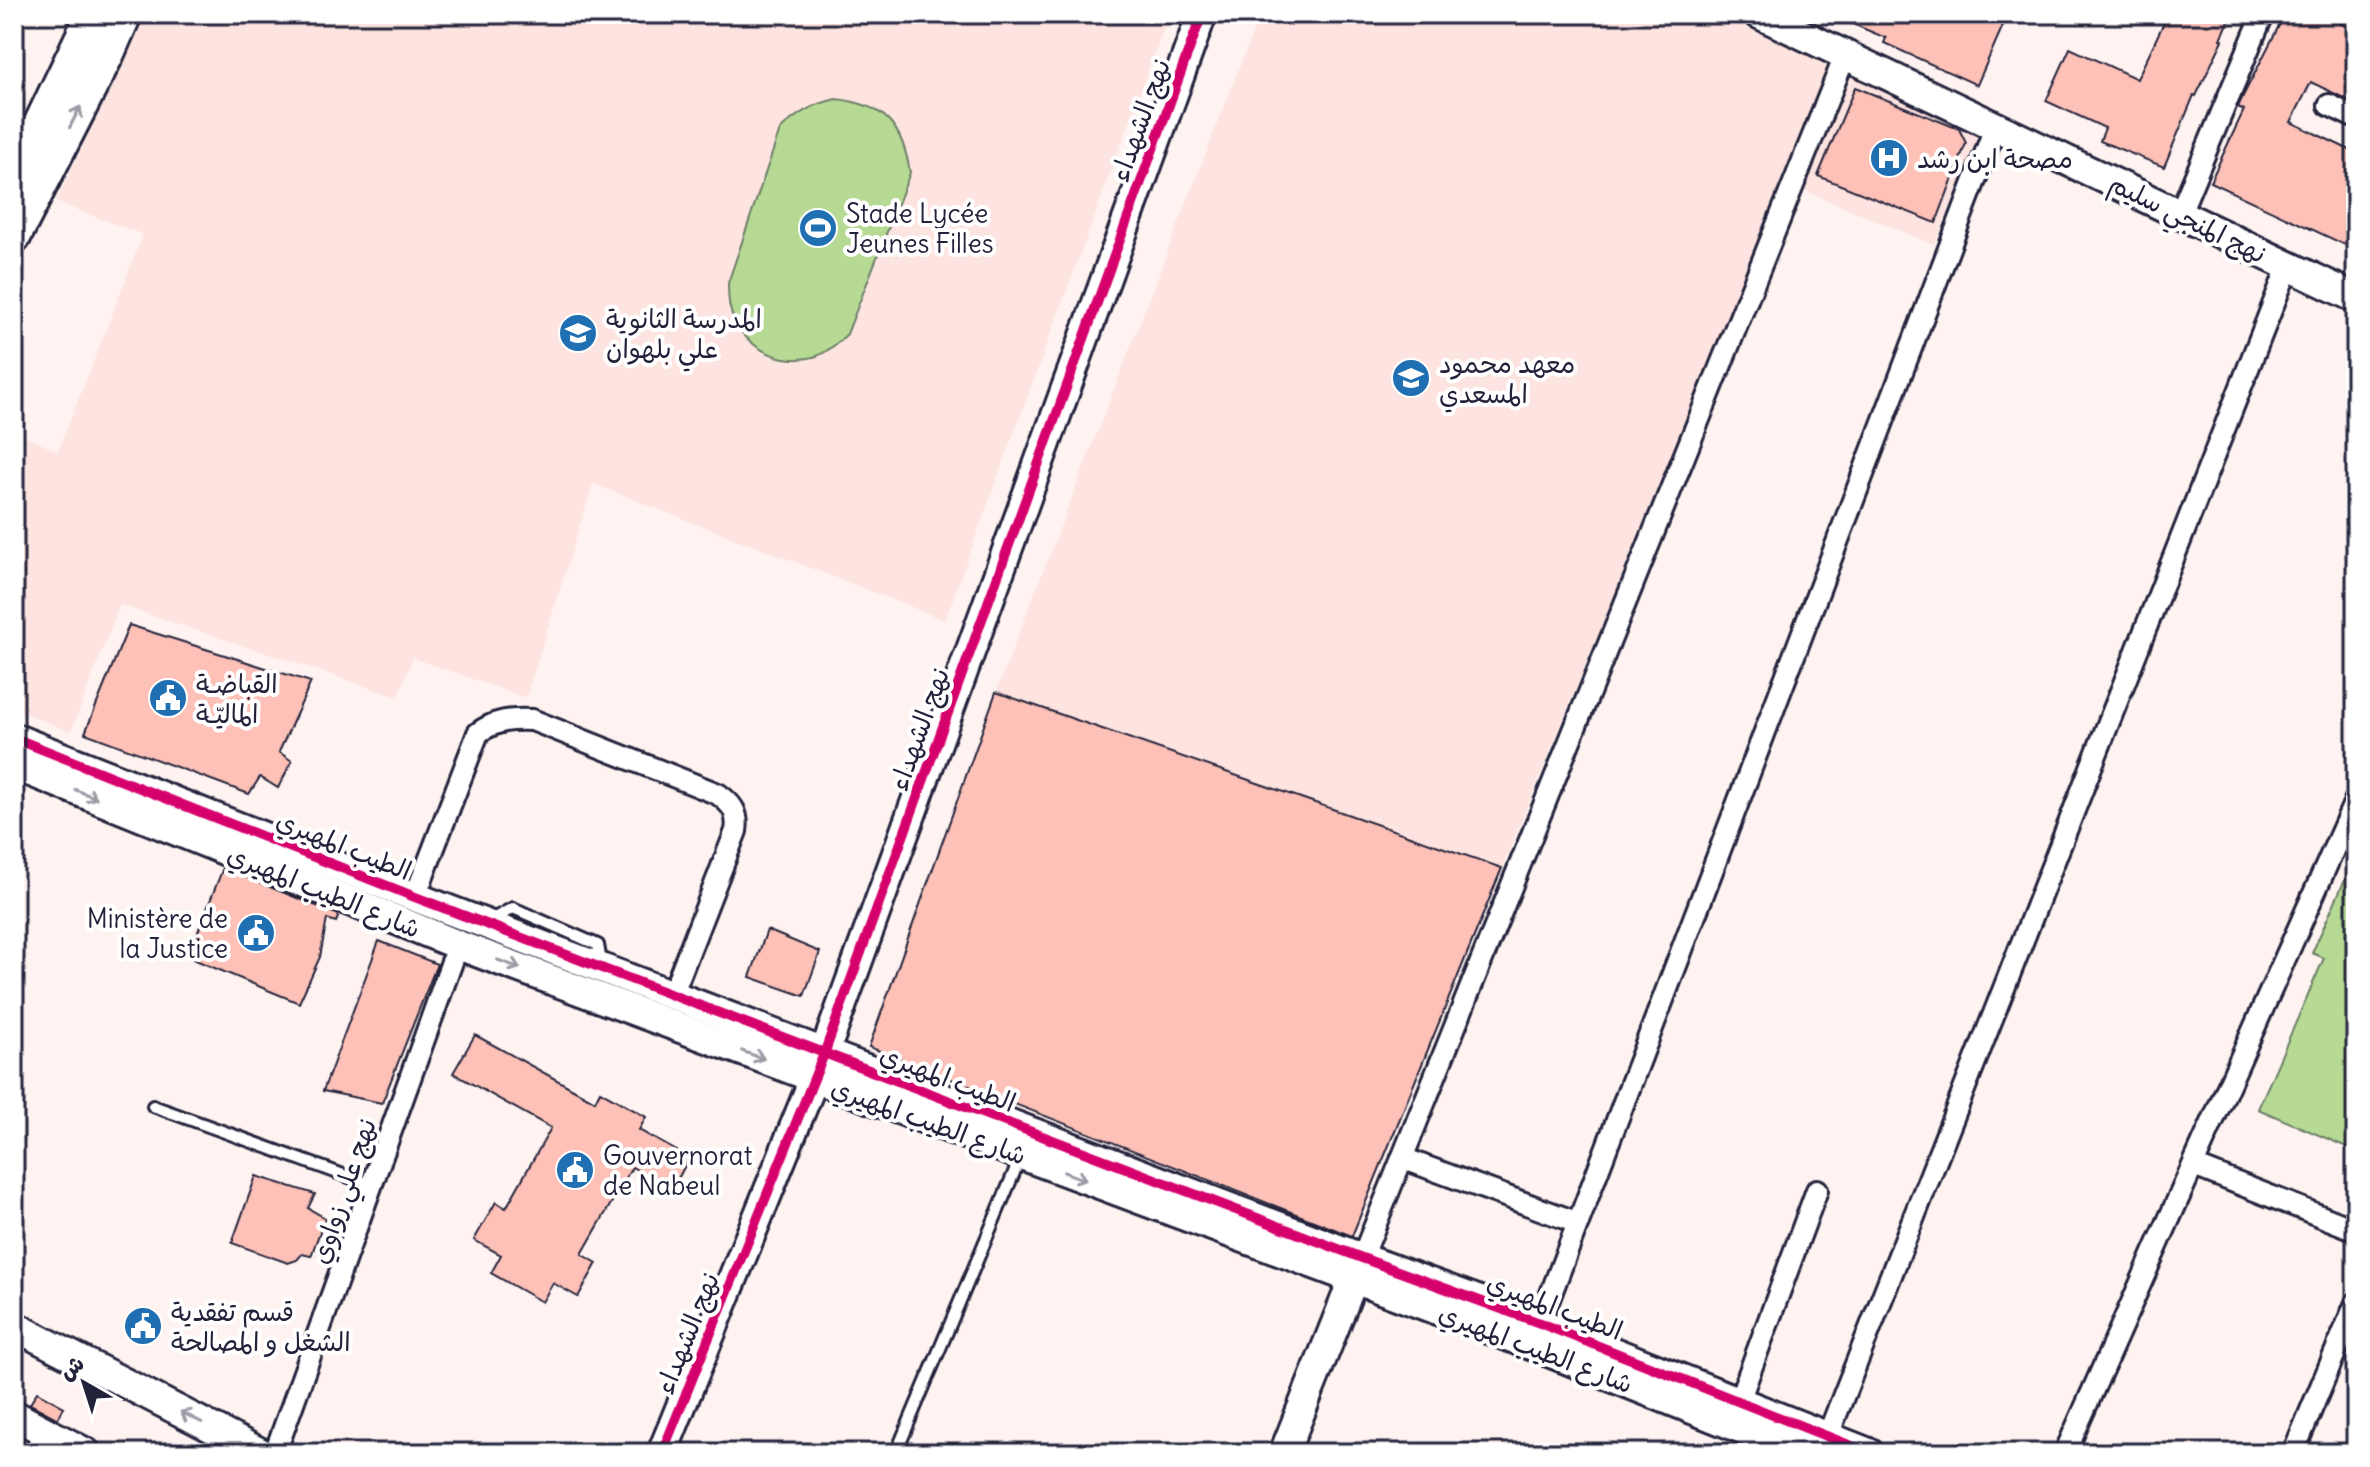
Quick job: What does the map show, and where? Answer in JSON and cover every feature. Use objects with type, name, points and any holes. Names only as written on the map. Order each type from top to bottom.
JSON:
[{"type":"main road","points":[[14,237],[26,163],[93,14]]},
{"type":"main road","points":[[26,163],[108,53],[125,14]]},
{"type":"street","name":"نهج الشهداء","points":[[672,1449],[819,1066],[1202,14]]},
{"type":"street","points":[[2180,213],[2263,14]]},
{"type":"street","name":"نهج المنجي سليم","points":[[1766,15],[1845,56],[2356,298]]},
{"type":"street","points":[[1284,1453],[1845,56]]},
{"type":"street","points":[[2329,105],[2356,118]]},
{"type":"street","points":[[1536,1334],[1996,125]]},
{"type":"street","points":[[1823,1445],[2288,267]]},
{"type":"street","points":[[415,897],[478,733],[496,722],[532,720],[718,794],[735,811],[736,831],[672,995]]},
{"type":"street","name":"الطيب المهيري","points":[[14,738],[672,995],[819,1066],[1357,1269]]},
{"type":"street","name":"شارع الطيب المهيري","points":[[14,765],[458,945],[819,1066],[1021,1156],[1357,1269],[1536,1334],[1803,1453]]},
{"type":"street","points":[[2065,1453],[2356,799]]},
{"type":"street","name":"نهج علي زواوي","points":[[275,1453],[458,945]]},
{"type":"street","points":[[1402,1158],[1578,1223]]},
{"type":"street","points":[[2194,1166],[2356,1230]]},
{"type":"street","points":[[1739,1401],[1817,1190]]},
{"type":"street","points":[[2293,1453],[2356,1303]]},
{"type":"street","points":[[14,1326],[261,1453]]},
{"type":"street","name":"الطيب المهيري","points":[[1536,1334],[1739,1401],[1823,1445],[1869,1453]]},
{"type":"street","points":[[14,1415],[39,1442],[86,1453]]},
{"type":"lane","points":[[153,1106],[371,1185]]},
{"type":"lane","points":[[896,1453],[1021,1156]]},
{"type":"shaded area","name":"المدرسة الثانوية علي بلهوان","points":[[145,14],[1169,15],[945,620],[593,484],[526,698],[413,658],[398,697],[120,605],[71,732],[14,709],[14,432],[58,451],[143,235],[56,202]]},
{"type":"shaded area","name":"معهد محمود المسعدي","points":[[1260,14],[1716,14],[1833,65],[1502,868],[996,692]]},
{"type":"shaded area","name":"مصحة ابن رشد","points":[[1843,71],[1983,130],[1934,245],[1794,186]]},
{"type":"green space","name":"Stade Lycée Jeunes Filles","points":[[836,99],[867,106],[889,120],[902,142],[910,173],[847,334],[817,356],[789,359],[763,350],[742,333],[730,308],[728,283],[780,130],[805,110]]},
{"type":"green space","points":[[2356,855],[2356,1151],[2258,1109],[2324,958],[2312,953]]},
{"type":"building","points":[[1829,14],[2008,14],[1977,85],[1884,43],[1886,38]]},
{"type":"building","points":[[2168,14],[2232,14],[2164,167],[2100,141],[2105,128],[2046,101],[2070,48],[2137,79]]},
{"type":"building","points":[[2285,14],[2320,14],[2356,31],[2356,104],[2311,82],[2291,122],[2356,153],[2356,250],[2210,182],[2244,110],[2238,107]]},
{"type":"building","name":"مصحة ابن رشد","points":[[1855,87],[1959,129],[1966,143],[1936,223],[1818,176]]},
{"type":"building","name":"القباضـة الماليّـة","points":[[129,625],[311,682],[279,752],[292,761],[278,788],[260,777],[249,794],[85,733]]},
{"type":"building","points":[[996,692],[1502,868],[1352,1236],[869,1047]]},
{"type":"building","name":"Ministère de la Justice","points":[[223,868],[339,915],[336,922],[327,919],[320,957],[299,1003],[188,957]]},
{"type":"building","points":[[767,930],[820,952],[804,996],[750,977]]},
{"type":"building","points":[[379,941],[437,964],[382,1103],[323,1091]]},
{"type":"building","name":"Gouvernorat de Nabeul","points":[[475,1035],[595,1101],[600,1091],[646,1117],[639,1130],[689,1158],[672,1190],[632,1167],[582,1254],[597,1263],[578,1297],[553,1283],[542,1302],[491,1273],[501,1255],[474,1240],[496,1202],[506,1208],[551,1128],[453,1073]]},
{"type":"building","points":[[256,1176],[315,1194],[308,1208],[325,1218],[311,1256],[302,1254],[288,1263],[232,1243]]},
{"type":"building","points":[[37,1392],[64,1407],[58,1419],[30,1404]]},
{"type":"cycle path","points":[[662,1453],[824,1054],[1202,14]]},
{"type":"cycle path","points":[[14,738],[415,897],[1540,1323],[1869,1453]]},
{"type":"place","name":"مصحة ابن رشد","points":[[1889,158]]},
{"type":"place","name":"Stade Lycée Jeunes Filles","points":[[818,228]]},
{"type":"place","name":"المدرسة الثانوية علي بلهوان","points":[[578,333]]},
{"type":"place","name":"معهد محمود المسعدي","points":[[1411,378]]},
{"type":"place","name":"القباضـة الماليّـة","points":[[168,698]]},
{"type":"place","name":"Ministère de la Justice","points":[[256,933]]},
{"type":"place","name":"Gouvernorat de Nabeul","points":[[575,1170]]},
{"type":"place","name":"قسم تفقدية الشغل و المصالحة","points":[[143,1326]]}]
